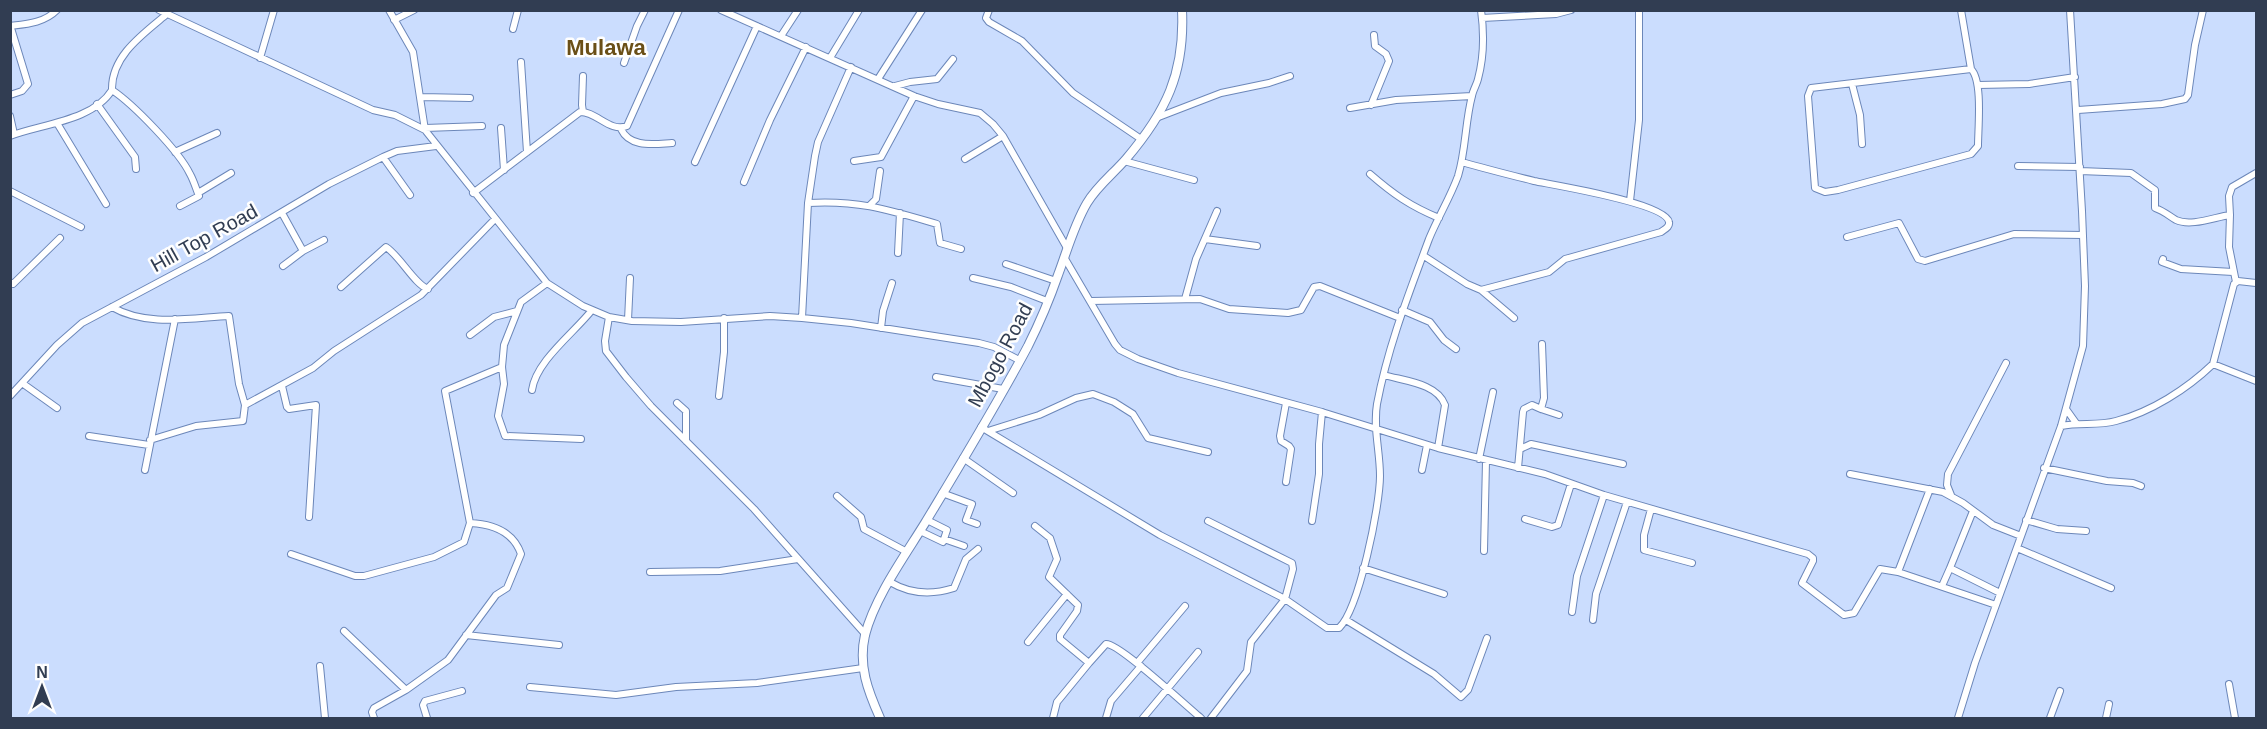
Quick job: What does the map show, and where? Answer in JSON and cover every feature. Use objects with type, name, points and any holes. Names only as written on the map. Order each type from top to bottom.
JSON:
[{"type":"main road","name":"Mbogo Road","points":[[880,718],[867,689],[863,668],[866,634],[890,582],[963,458],[984,429],[1028,345],[1087,204],[1098,187],[1124,161],[1141,139],[1171,93],[1182,49],[1182,10]]},
{"type":"street","points":[[10,95],[22,91],[28,84],[11,25],[35,22],[47,18],[57,10]]},
{"type":"street","points":[[159,10],[373,110],[395,115],[425,129],[482,126]]},
{"type":"street","points":[[260,58],[274,10]]},
{"type":"street","points":[[389,10],[412,52],[425,129],[473,193],[547,283],[568,298],[609,317],[628,320],[681,322],[770,316],[802,318],[979,343],[1008,353],[1019,360]]},
{"type":"street","points":[[394,20],[414,10]]},
{"type":"street","points":[[513,29],[518,10]]},
{"type":"street","points":[[624,63],[645,10]]},
{"type":"street","points":[[621,129],[627,126],[632,116],[679,10]]},
{"type":"street","points":[[722,10],[736,13],[757,26],[914,96],[980,113],[1003,136],[1067,248]]},
{"type":"street","points":[[781,36],[798,10]]},
{"type":"street","points":[[830,58],[859,10]]},
{"type":"street","points":[[878,79],[922,10]]},
{"type":"street","points":[[989,10],[986,18],[989,22],[1022,41],[1050,68],[1065,87],[1141,139]]},
{"type":"street","points":[[984,429],[1160,534],[1286,599],[1327,628],[1339,628],[1346,620],[1372,541],[1380,477],[1375,429],[1384,375],[1401,314],[1462,162],[1472,96],[1478,79],[1482,52],[1482,14],[1556,14],[1571,10]]},
{"type":"street","points":[[1630,201],[1639,120],[1639,10]]},
{"type":"street","points":[[1960,10],[1971,69],[1978,85],[1978,146],[1971,154],[1838,190],[1825,192],[1814,186],[1809,91],[1811,88],[1971,69]]},
{"type":"street","points":[[1958,718],[2044,468],[2061,426],[2083,346],[2085,286],[2078,110],[2070,10]]},
{"type":"street","points":[[2078,110],[2162,104],[2185,99],[2188,95],[2203,10]]},
{"type":"street","points":[[10,116],[12,135],[57,123],[97,105],[112,90],[113,72],[117,63],[145,33],[167,14]]},
{"type":"street","points":[[696,162],[757,26]]},
{"type":"street","points":[[1371,105],[1389,61],[1386,54],[1375,46],[1374,35]]},
{"type":"street","points":[[744,182],[770,120],[806,47]]},
{"type":"street","points":[[895,87],[910,82],[937,79],[953,59]]},
{"type":"street","points":[[521,62],[527,152]]},
{"type":"street","points":[[802,318],[810,182],[818,142],[851,67]]},
{"type":"street","points":[[583,76],[583,111]]},
{"type":"street","points":[[1155,118],[1221,93],[1259,86],[1290,76]]},
{"type":"street","points":[[1978,85],[2029,84],[2075,77]]},
{"type":"street","points":[[1852,84],[1860,115],[1862,144]]},
{"type":"street","points":[[112,90],[175,152],[190,173],[198,193]]},
{"type":"street","points":[[854,161],[881,157],[914,96]]},
{"type":"street","points":[[1350,108],[1431,97],[1472,96]]},
{"type":"street","points":[[421,97],[470,98]]},
{"type":"street","points":[[97,105],[135,157],[136,169]]},
{"type":"street","points":[[473,193],[583,111],[621,129],[630,141],[650,144],[672,143]]},
{"type":"street","points":[[57,123],[106,204]]},
{"type":"street","points":[[501,128],[504,170]]},
{"type":"street","points":[[175,152],[218,133]]},
{"type":"street","points":[[965,159],[1003,136]]},
{"type":"street","name":"Hill Top Road","points":[[10,396],[57,345],[82,323],[206,257],[329,184],[383,157],[398,151],[436,146]]},
{"type":"street","points":[[383,157],[410,195]]},
{"type":"street","points":[[1124,161],[1194,180]]},
{"type":"street","points":[[1462,162],[1630,201],[1668,219],[1668,227],[1661,232],[1565,259],[1549,272],[1481,290]]},
{"type":"street","points":[[2018,166],[2131,173],[2154,188],[2155,208],[2166,212],[2178,221],[2186,222],[2230,215]]},
{"type":"street","points":[[870,205],[876,199],[880,171]]},
{"type":"street","points":[[180,206],[199,196],[198,193],[231,173]]},
{"type":"street","points":[[2061,426],[2116,421],[2145,410],[2188,386],[2212,364],[2236,282],[2229,247],[2229,196],[2232,188],[2256,173]]},
{"type":"street","points":[[1370,174],[1393,194],[1413,207],[1439,218]]},
{"type":"street","points":[[10,191],[81,227]]},
{"type":"street","points":[[808,203],[840,201],[870,205],[937,224],[940,243],[961,249]]},
{"type":"street","points":[[1185,298],[1192,271],[1217,211]]},
{"type":"street","points":[[282,213],[303,251]]},
{"type":"street","points":[[898,253],[900,213]]},
{"type":"street","points":[[245,405],[313,368],[334,351],[412,302],[428,289],[495,219]]},
{"type":"street","points":[[1847,237],[1899,223],[1918,259],[1924,261],[2014,234],[2083,235]]},
{"type":"street","points":[[10,282],[13,284],[60,238]]},
{"type":"street","points":[[1205,239],[1257,246]]},
{"type":"street","points":[[283,266],[303,251],[324,240]]},
{"type":"street","points":[[341,287],[386,247],[423,287],[428,289]]},
{"type":"street","points":[[1424,256],[1467,284],[1481,290],[1514,318]]},
{"type":"street","points":[[1064,257],[1109,335],[1120,350],[1127,354],[1178,373],[1322,412],[1427,445],[1545,474],[1604,495],[1811,555],[1813,561],[1802,583],[1844,615],[1854,613],[1880,569],[1898,572],[1996,605]]},
{"type":"street","points":[[2163,259],[2162,262],[2181,269],[2233,272]]},
{"type":"street","points":[[1006,264],[1056,281]]},
{"type":"street","points":[[628,320],[630,278]]},
{"type":"street","points":[[974,278],[1011,287],[1047,301]]},
{"type":"street","points":[[2236,282],[2256,283]]},
{"type":"street","points":[[547,283],[525,297],[517,310],[504,345],[502,367],[504,384],[498,417],[503,434],[581,439]]},
{"type":"street","points":[[881,328],[883,311],[892,283]]},
{"type":"street","points":[[1091,301],[1185,298],[1207,300],[1229,309],[1288,313],[1301,310],[1310,291],[1314,286],[1320,286],[1430,322],[1444,340],[1456,349]]},
{"type":"street","points":[[89,436],[149,443],[195,426],[241,422],[244,419],[245,405],[239,384],[229,316],[150,318],[124,314],[112,307]]},
{"type":"street","points":[[470,335],[494,317],[517,310]]},
{"type":"street","points":[[532,390],[534,382],[555,351],[592,310]]},
{"type":"street","points":[[146,311],[150,318]]},
{"type":"street","points":[[609,317],[605,341],[610,358],[651,406],[754,509],[866,634]]},
{"type":"street","points":[[719,396],[724,352],[724,318]]},
{"type":"street","points":[[145,470],[175,319]]},
{"type":"street","points":[[1541,409],[1544,398],[1542,344]]},
{"type":"street","points":[[1951,495],[1947,485],[1948,474],[2006,363]]},
{"type":"street","points":[[2212,364],[2256,381]]},
{"type":"street","points":[[291,554],[355,576],[364,576],[421,562],[464,542],[470,523],[444,392],[451,387],[502,367]]},
{"type":"street","points":[[1384,375],[1434,390],[1439,395],[1445,405],[1438,448]]},
{"type":"street","points":[[936,377],[1003,389]]},
{"type":"street","points":[[22,383],[57,408]]},
{"type":"street","points":[[282,386],[289,409],[316,405],[309,517]]},
{"type":"street","points":[[1484,551],[1483,460],[1493,392]]},
{"type":"street","points":[[984,429],[1048,412],[1076,398],[1093,394],[1114,402],[1133,414],[1148,438],[1208,452]]},
{"type":"street","points":[[677,403],[686,411],[686,441]]},
{"type":"street","points":[[1286,403],[1280,436],[1281,441],[1291,449],[1286,482]]},
{"type":"street","points":[[1518,468],[1524,409],[1532,405],[1559,415]]},
{"type":"street","points":[[2066,409],[2076,423]]},
{"type":"street","points":[[1311,521],[1319,474],[1318,444],[1322,412]]},
{"type":"street","points":[[1520,449],[1531,444],[1623,464]]},
{"type":"street","points":[[1422,470],[1427,445]]},
{"type":"street","points":[[963,458],[1012,494]]},
{"type":"street","points":[[2044,468],[2141,486]]},
{"type":"street","points":[[1850,474],[1951,495],[1992,525],[2021,536]]},
{"type":"street","points":[[1525,519],[1552,527],[1558,525],[1571,484]]},
{"type":"street","points":[[1898,572],[1930,489]]},
{"type":"street","points":[[942,493],[972,504],[966,520],[978,524]]},
{"type":"street","points":[[1572,612],[1577,576],[1604,495]]},
{"type":"street","points":[[837,496],[861,517],[864,529],[907,552]]},
{"type":"street","points":[[1593,620],[1596,594],[1627,502]]},
{"type":"street","points":[[1651,509],[1644,535],[1644,550],[1692,563]]},
{"type":"street","points":[[1942,586],[1973,511]]},
{"type":"street","points":[[927,520],[947,530],[944,539]]},
{"type":"street","points":[[1208,520],[1292,563],[1293,569],[1286,599],[1251,642],[1247,671],[1210,718]]},
{"type":"street","points":[[2026,520],[2057,529],[2086,531]]},
{"type":"street","points":[[374,718],[372,712],[374,708],[406,690],[448,660],[496,596],[507,588],[521,554],[517,542],[491,525],[470,523]]},
{"type":"street","points":[[1035,526],[1050,538],[1057,559],[1048,577],[1077,603],[1077,608],[1060,638],[1089,663]]},
{"type":"street","points":[[920,531],[942,542],[944,539],[964,546]]},
{"type":"street","points":[[2017,548],[2111,588]]},
{"type":"street","points":[[890,582],[898,587],[932,594],[954,588],[966,559],[978,549]]},
{"type":"street","points":[[650,572],[720,571],[798,559]]},
{"type":"street","points":[[1363,568],[1444,594]]},
{"type":"street","points":[[1950,568],[2000,593]]},
{"type":"street","points":[[1028,642],[1067,594]]},
{"type":"street","points":[[1106,718],[1111,701],[1185,606]]},
{"type":"street","points":[[1346,620],[1434,674],[1461,697],[1468,690],[1487,638]]},
{"type":"street","points":[[344,631],[406,690]]},
{"type":"street","points":[[466,635],[559,645]]},
{"type":"street","points":[[1053,718],[1057,702],[1108,643],[1139,665],[1201,718]]},
{"type":"street","points":[[1143,718],[1198,652]]},
{"type":"street","points":[[320,666],[325,718]]},
{"type":"street","points":[[530,687],[616,695],[676,687],[757,682],[863,668]]},
{"type":"street","points":[[2229,684],[2235,718]]},
{"type":"street","points":[[427,718],[423,705],[425,701],[462,691]]},
{"type":"street","points":[[2050,718],[2060,691]]},
{"type":"street","points":[[2106,718],[2109,704]]},
{"type":"district","name":"Mulawa","points":[[606,47]]}]
